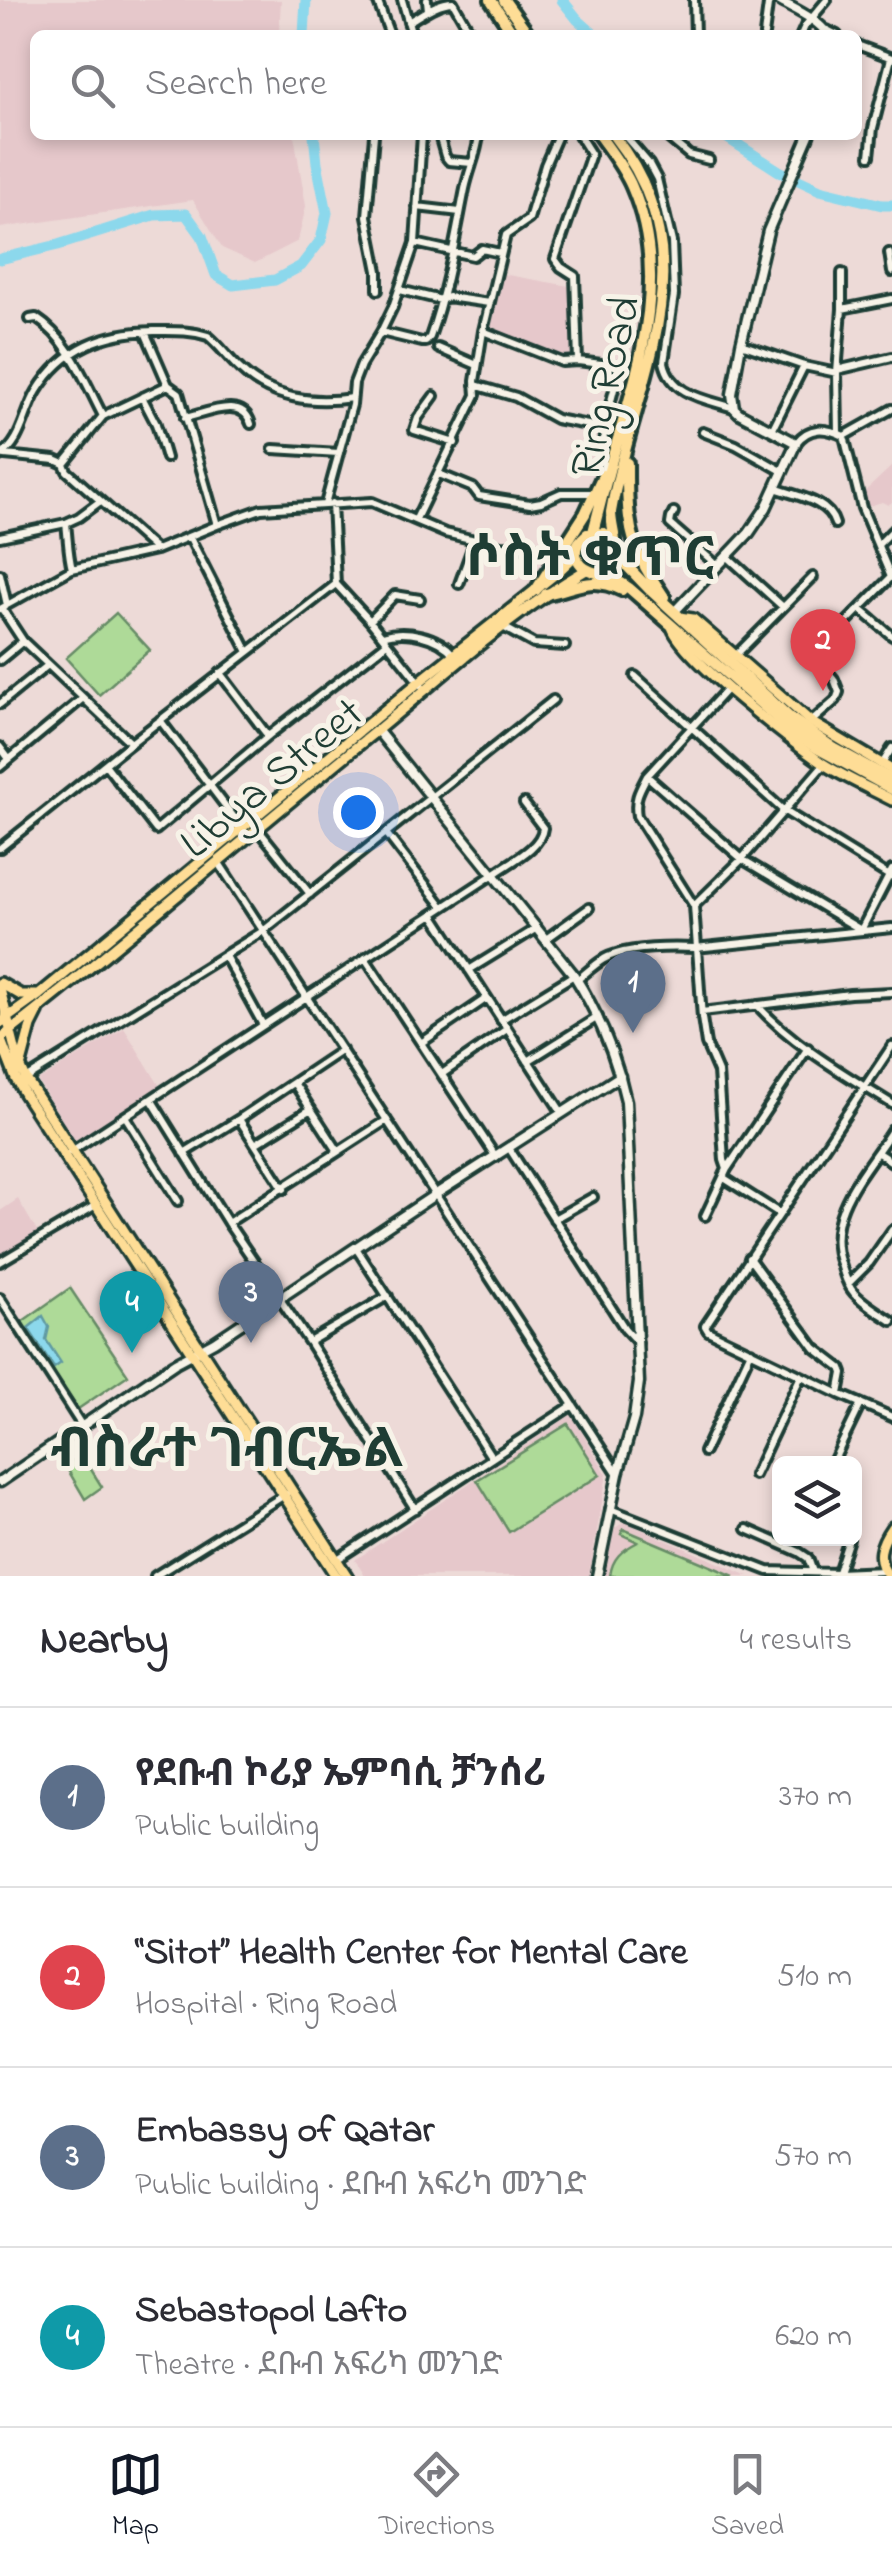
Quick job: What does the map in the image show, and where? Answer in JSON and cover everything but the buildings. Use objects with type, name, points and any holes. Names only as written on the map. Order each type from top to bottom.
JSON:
[{"type":"highway","points":[[491,0],[511,30]]},
{"type":"highway","points":[[504,0],[525,30]]},
{"type":"highway","name":"Ring Road","points":[[593,532],[646,339],[651,281],[649,245],[639,205],[621,165],[603,140]]},
{"type":"highway","name":"Ring Road","points":[[616,140],[645,189],[661,248],[663,276],[656,343],[611,512],[616,546],[636,576],[792,731],[892,789]]},
{"type":"highway","points":[[627,447],[629,524],[642,561],[674,615]]},
{"type":"highway","points":[[541,592],[613,456]]},
{"type":"highway","points":[[593,532],[608,535],[616,546],[612,565],[592,571],[576,555],[578,543],[593,532]]},
{"type":"highway","name":"Ring Road","points":[[592,571],[615,579],[645,602],[674,615],[806,730],[892,780]]},
{"type":"highway","points":[[541,592],[601,582],[645,602]]},
{"type":"main road","name":"Libya Street","points":[[7,1019],[245,832],[422,686],[503,627],[576,555]]},
{"type":"main road","name":"Libya Street","points":[[0,1039],[218,863],[245,832],[258,829],[377,730],[454,656],[541,592],[592,571]]},
{"type":"main road","points":[[892,770],[811,722],[693,619],[674,615],[673,633],[728,688],[824,764],[892,800]]},
{"type":"main road","points":[[0,986],[21,996],[38,996]]},
{"type":"main road","points":[[0,986],[25,1095],[202,1348],[336,1576]]},
{"type":"main road","points":[[16,1067],[40,1008]]},
{"type":"main road","points":[[0,1039],[96,1205],[192,1354],[347,1576]]},
{"type":"main road","points":[[0,1060],[16,1067]]},
{"type":"main road","points":[[886,1574],[879,1558],[880,1548],[892,1527]]},
{"type":"street","points":[[377,0],[388,30]]},
{"type":"street","points":[[402,0],[410,30]]},
{"type":"street","points":[[426,0],[428,10]]},
{"type":"street","points":[[694,0],[695,30]]},
{"type":"street","points":[[765,30],[768,5],[774,0],[811,18],[826,30]]},
{"type":"street","points":[[804,30],[827,0]]},
{"type":"street","points":[[408,22],[449,1],[454,2],[469,30]]},
{"type":"street","points":[[862,47],[892,58],[873,128],[870,156]]},
{"type":"street","points":[[373,140],[368,216],[378,290]]},
{"type":"street","points":[[422,140],[415,243],[400,290],[360,365],[328,503],[336,584],[422,686]]},
{"type":"street","points":[[440,140],[448,161],[472,162]]},
{"type":"street","points":[[381,332],[426,342],[430,337],[479,140]]},
{"type":"street","points":[[416,519],[476,395],[483,331],[506,235],[529,219],[556,140]]},
{"type":"street","points":[[578,361],[575,276],[561,267],[556,258],[591,154],[582,140]]},
{"type":"street","points":[[628,140],[649,164],[672,242],[674,294],[666,370],[676,388],[734,408],[796,444]]},
{"type":"street","points":[[671,140],[689,155],[709,160]]},
{"type":"street","points":[[734,408],[732,394],[741,344],[768,230],[804,140]]},
{"type":"street","points":[[645,189],[660,191]]},
{"type":"street","points":[[417,207],[460,212]]},
{"type":"street","points":[[415,243],[473,256],[482,249],[500,253]]},
{"type":"street","points":[[889,253],[892,272]]},
{"type":"street","points":[[811,722],[836,700],[839,692],[816,657],[828,640],[891,578],[862,508],[841,434],[837,372],[842,272]]},
{"type":"street","points":[[400,290],[441,300],[489,304]]},
{"type":"street","points":[[842,309],[892,299]]},
{"type":"street","points":[[30,319],[36,318],[63,342],[103,416]]},
{"type":"street","points":[[2,456],[14,445],[36,393],[50,372],[70,353],[122,333],[190,331],[208,336],[262,387],[290,397],[330,402],[352,398]]},
{"type":"street","points":[[483,331],[562,362],[612,365],[619,369],[604,428],[604,474]]},
{"type":"street","points":[[144,332],[168,385],[179,393],[217,525]]},
{"type":"street","points":[[741,344],[804,366],[837,372],[892,357]]},
{"type":"street","points":[[438,348],[477,365]]},
{"type":"street","points":[[772,430],[804,366]]},
{"type":"street","points":[[64,464],[103,416],[168,385]]},
{"type":"street","points":[[475,385],[516,397],[556,419],[604,428]]},
{"type":"street","points":[[434,396],[414,430],[454,442]]},
{"type":"street","points":[[142,397],[156,424],[166,458]]},
{"type":"street","points":[[185,418],[233,407],[242,409],[251,424]]},
{"type":"street","points":[[674,615],[749,533],[804,432],[841,434],[892,409]]},
{"type":"street","points":[[703,432],[782,471]]},
{"type":"street","points":[[272,449],[339,452]]},
{"type":"street","points":[[2,456],[64,464],[99,502],[156,550]]},
{"type":"street","points":[[440,474],[472,488],[479,496],[530,504],[562,493],[594,493]]},
{"type":"street","points":[[775,488],[821,504],[830,510],[834,524]]},
{"type":"street","points":[[0,537],[66,523],[99,502]]},
{"type":"street","points":[[3,607],[72,568],[156,550],[262,509],[372,502],[445,533],[502,546],[542,547],[558,555]]},
{"type":"street","points":[[674,512],[670,524],[719,567]]},
{"type":"street","points":[[66,523],[72,568]]},
{"type":"street","points":[[878,545],[892,531]]},
{"type":"street","points":[[190,538],[248,652]]},
{"type":"street","points":[[459,584],[475,540]]},
{"type":"street","points":[[728,556],[783,607]]},
{"type":"street","points":[[0,574],[3,607],[23,641],[130,743]]},
{"type":"street","points":[[736,655],[813,578]]},
{"type":"street","points":[[0,848],[336,584]]},
{"type":"street","points":[[370,621],[395,594],[420,599]]},
{"type":"street","points":[[860,609],[892,636]]},
{"type":"street","points":[[503,627],[534,644],[565,646]]},
{"type":"street","points":[[104,764],[156,830],[392,633],[431,638],[448,647],[454,656]]},
{"type":"street","points":[[0,660],[23,641]]},
{"type":"street","points":[[0,704],[48,666]]},
{"type":"street","points":[[220,674],[268,736]]},
{"type":"street","points":[[635,676],[783,810],[891,874],[861,930]]},
{"type":"street","points":[[728,688],[648,776],[637,793],[636,816],[694,906],[702,1012],[706,1044],[718,1072],[726,1173],[780,1213]]},
{"type":"street","points":[[0,766],[82,699]]},
{"type":"street","points":[[26,1078],[264,932],[552,700]]},
{"type":"street","points":[[160,720],[245,832]]},
{"type":"street","points":[[377,730],[575,978],[598,1017],[620,1076],[626,1101],[639,1382],[597,1576]]},
{"type":"street","points":[[0,747],[9,758]]},
{"type":"street","points":[[881,764],[892,748]]},
{"type":"street","points":[[694,906],[742,859],[824,764]]},
{"type":"street","points":[[648,776],[742,859],[861,930]]},
{"type":"street","points":[[68,1153],[534,845],[544,833],[543,828],[524,803]]},
{"type":"street","points":[[258,829],[310,894]]},
{"type":"street","points":[[386,832],[444,907]]},
{"type":"street","points":[[218,863],[618,1474]]},
{"type":"street","points":[[546,940],[589,908]]},
{"type":"street","points":[[432,914],[562,1113]]},
{"type":"street","points":[[469,970],[536,928]]},
{"type":"street","points":[[501,1020],[620,952],[892,928]]},
{"type":"street","points":[[224,956],[263,1025]]},
{"type":"street","points":[[366,958],[496,1157]]},
{"type":"street","points":[[702,1012],[892,992]]},
{"type":"street","points":[[421,1043],[487,998]]},
{"type":"street","points":[[757,1005],[808,1048],[892,1104]]},
{"type":"street","points":[[528,1061],[598,1017]]},
{"type":"street","points":[[442,1074],[507,1029]]},
{"type":"street","points":[[892,1046],[706,1326],[708,1331],[892,1417]]},
{"type":"street","points":[[705,1216],[726,1173],[808,1048]]},
{"type":"street","points":[[184,1153],[342,1050]]},
{"type":"street","points":[[0,1482],[175,1363],[620,1076]]},
{"type":"street","points":[[294,1083],[338,1152]]},
{"type":"street","points":[[151,1099],[415,1509]]},
{"type":"street","points":[[255,1144],[312,1109]]},
{"type":"street","points":[[125,1116],[178,1200]]},
{"type":"street","points":[[240,1119],[284,1189]]},
{"type":"street","points":[[228,1224],[387,1120]]},
{"type":"street","points":[[892,1130],[842,1206],[837,1222],[838,1257],[848,1284],[861,1300],[892,1321]]},
{"type":"street","points":[[510,1148],[638,1343]]},
{"type":"street","points":[[878,1153],[892,1162]]},
{"type":"street","points":[[554,1219],[593,1196]]},
{"type":"street","points":[[0,1262],[96,1205]]},
{"type":"street","points":[[848,1284],[869,1264],[892,1230]]},
{"type":"street","points":[[356,1248],[492,1458]]},
{"type":"street","points":[[749,1258],[816,1348],[841,1368],[839,1394]]},
{"type":"street","points":[[309,1342],[388,1296]]},
{"type":"street","points":[[0,1298],[82,1426]]},
{"type":"street","points":[[704,1452],[751,1351]]},
{"type":"street","points":[[754,1475],[801,1376]]},
{"type":"street","points":[[836,1456],[861,1404]]},
{"type":"street","points":[[336,1560],[574,1405]]},
{"type":"street","points":[[156,1576],[289,1492]]},
{"type":"street","points":[[610,1509],[768,1571],[886,1574]]},
{"type":"street","points":[[746,1528],[799,1552],[808,1558],[813,1572]]},
{"type":"street","points":[[837,1575],[846,1546]]},
{"type":"shaded area","points":[[0,0],[281,0],[279,30],[30,30],[30,140],[295,140],[306,206],[298,241],[255,263],[222,248],[193,200],[0,228]]},
{"type":"shaded area","points":[[502,274],[575,287],[576,344],[567,359],[549,357],[490,333]]},
{"type":"shaded area","points":[[892,466],[892,502],[863,508],[860,496]]},
{"type":"shaded area","points":[[124,1028],[161,1088],[75,1141],[38,1081]]},
{"type":"shaded area","points":[[18,1199],[39,1235],[0,1259],[0,1211]]},
{"type":"shaded area","points":[[571,1415],[607,1474],[589,1576],[365,1576],[355,1560]]},
{"type":"shaded area","points":[[624,1522],[749,1576],[604,1576],[615,1528]]},
{"type":"green space","points":[[116,613],[150,650],[99,695],[66,658]]},
{"type":"green space","points":[[70,1288],[128,1375],[78,1409],[20,1323]]},
{"type":"green space","points":[[568,1424],[600,1475],[509,1532],[477,1480]]},
{"type":"green space","points":[[82,1455],[102,1487],[85,1499],[65,1465]]},
{"type":"green space","points":[[623,1529],[734,1576],[610,1576],[619,1555],[638,1542],[621,1534]]},
{"type":"water","points":[[43,1316],[49,1327],[46,1340],[61,1363],[54,1368],[28,1328]]},
{"type":"waterway","points":[[304,30],[306,0]]},
{"type":"waterway","points":[[562,0],[589,30]]},
{"type":"waterway","points":[[0,259],[154,215],[186,214],[202,236],[216,275],[233,285],[275,280],[301,266],[321,240],[327,213],[315,140]]},
{"type":"waterway","points":[[731,140],[779,171],[820,190],[892,205]]},
{"type":"place","name":"“Sitot” Health Center for Mental Care","points":[[823,691]]},
{"type":"place","name":"የደቡብ ኮሪያ ኤምባሲ ቻንሰሪ","points":[[633,1033]]},
{"type":"place","name":"Embassy of Qatar","points":[[251,1343]]},
{"type":"place","name":"Sebastopol Lafto","points":[[132,1353]]},
{"type":"district","name":"ሶስት ቁጥር","points":[[590,556]]},
{"type":"district","name":"ብስራተ ገብርኤል","points":[[227,1447]]}]
